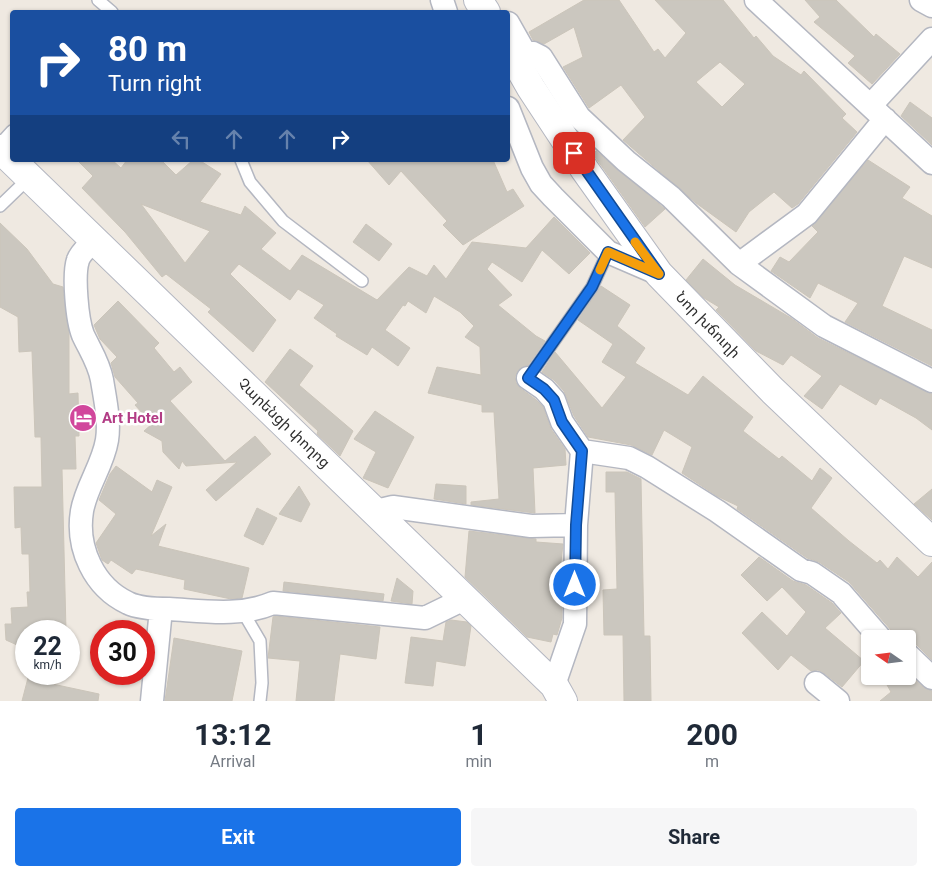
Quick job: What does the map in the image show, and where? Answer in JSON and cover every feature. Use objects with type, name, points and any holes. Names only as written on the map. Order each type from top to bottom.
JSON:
[{"type":"main road","name":"Նոր խճուղի","points":[[514,51],[531,88],[585,170],[659,274],[773,391],[932,542]]},
{"type":"main road","name":"Չարենցի փողոց","points":[[0,149],[10,159]]},
{"type":"main road","name":"Չարենցի փողոց","points":[[13,162],[376,511],[558,693]]},
{"type":"street","points":[[756,0],[932,163]]},
{"type":"street","points":[[921,0],[932,6]]},
{"type":"street","points":[[510,32],[514,51],[541,57],[579,117],[626,161],[671,197],[739,264],[824,326],[932,380]]},
{"type":"street","points":[[739,264],[807,214],[878,112],[932,39]]},
{"type":"street","points":[[510,113],[532,168],[542,184],[608,252],[659,274]]},
{"type":"street","points":[[94,240],[78,258],[74,277],[82,332],[100,368],[106,405],[107,440],[82,510],[80,530],[84,550],[93,572],[108,590],[128,604],[161,609],[243,612],[273,603],[425,618],[464,599]]},
{"type":"street","points":[[528,378],[544,389],[554,400],[562,422],[582,451],[576,525],[575,624],[558,693]]},
{"type":"street","points":[[582,451],[629,458],[647,467],[716,511],[801,570],[812,573],[841,593],[873,630]]},
{"type":"street","points":[[376,511],[393,507],[532,526],[576,525]]},
{"type":"street","points":[[152,701],[161,609]]},
{"type":"street","points":[[916,663],[932,678]]},
{"type":"street","points":[[816,683],[838,701]]},
{"type":"lane","points":[[98,0],[110,10]]},
{"type":"lane","points":[[0,144],[10,133]]},
{"type":"lane","points":[[241,162],[250,182],[283,221],[362,281]]},
{"type":"lane","points":[[0,206],[29,178]]},
{"type":"lane","points":[[528,378],[592,287],[608,252]]},
{"type":"lane","points":[[243,612],[260,641],[262,683],[260,701]]},
{"type":"building","points":[[584,0],[619,0],[654,52],[658,49],[665,58],[686,33],[655,0],[723,0],[754,38],[756,36],[773,56],[801,75],[804,71],[846,114],[842,118],[857,132],[798,204],[792,208],[774,192],[749,212],[736,232],[696,203],[623,140],[645,117],[621,85],[589,108],[563,67],[583,57],[574,27],[544,44],[533,40],[529,32]],"holes":[[[720,62],[745,84],[722,107],[696,82]]]},
{"type":"building","points":[[805,0],[836,0],[874,37],[876,34],[900,54],[872,84],[848,63],[855,56],[814,22],[820,17]]},
{"type":"building","points":[[910,102],[932,118],[932,145],[901,116]]},
{"type":"building","points":[[596,151],[665,209],[645,227],[593,154]]},
{"type":"building","points":[[868,160],[910,187],[902,198],[932,216],[932,268],[904,256],[882,306],[932,330],[932,366],[845,322],[858,303],[818,283],[810,298],[771,271],[780,257],[789,262],[818,232],[812,226]]},
{"type":"building","points":[[79,162],[114,162],[121,168],[126,162],[163,162],[176,175],[191,162],[202,162],[221,174],[200,202],[241,215],[245,206],[276,233],[261,249],[290,271],[302,255],[377,300],[409,267],[427,276],[434,265],[446,279],[472,242],[526,248],[554,217],[590,253],[569,274],[542,250],[522,282],[492,262],[487,269],[512,295],[498,305],[536,336],[545,341],[528,365],[518,370],[515,377],[516,383],[543,407],[551,429],[565,449],[566,465],[533,468],[535,513],[471,505],[471,502],[499,499],[494,412],[482,412],[482,405],[428,393],[437,367],[481,375],[480,347],[465,337],[474,326],[460,312],[434,296],[426,313],[408,301],[405,306],[403,305],[385,330],[410,348],[398,366],[372,347],[367,355],[336,336],[337,334],[314,318],[324,305],[298,289],[290,300],[239,264],[230,274],[276,320],[253,352],[208,312],[211,309],[166,274],[162,277],[125,232],[82,188],[93,176]],"holes":[[[141,204],[210,231],[185,263]]]},
{"type":"building","points":[[369,162],[494,162],[507,192],[513,189],[524,206],[463,245],[443,225],[447,221],[401,171],[389,185]]},
{"type":"building","points":[[0,223],[27,249],[53,284],[63,287],[69,334],[69,394],[78,393],[79,436],[75,436],[76,469],[62,469],[66,620],[15,620],[15,644],[6,640],[5,624],[12,624],[11,608],[28,607],[27,592],[30,592],[29,554],[22,554],[21,527],[15,528],[14,487],[42,487],[41,437],[35,437],[32,351],[19,352],[18,317],[0,307]]},
{"type":"building","points":[[366,224],[392,244],[379,261],[353,242]]},
{"type":"building","points":[[703,259],[735,285],[791,318],[818,338],[932,394],[932,430],[916,418],[880,398],[876,405],[840,384],[822,409],[804,396],[822,376],[791,355],[783,365],[756,351],[716,310],[719,307],[704,298],[686,280]]},
{"type":"building","points":[[601,286],[630,305],[617,326],[645,348],[635,363],[688,395],[703,376],[753,417],[743,431],[779,459],[782,456],[812,481],[820,468],[832,478],[811,508],[877,563],[880,560],[888,569],[897,557],[918,577],[932,562],[932,660],[916,645],[916,630],[891,630],[849,582],[819,562],[807,558],[737,509],[738,506],[717,496],[682,473],[692,447],[664,430],[652,455],[631,445],[588,437],[574,416],[564,391],[554,380],[542,372],[555,352],[602,408],[626,377],[602,362],[613,344],[578,320]]},
{"type":"building","points":[[118,301],[159,343],[154,348],[174,372],[180,367],[192,382],[170,401],[225,461],[255,436],[271,454],[216,501],[206,490],[237,462],[186,466],[182,461],[179,469],[163,452],[162,441],[144,431],[152,424],[135,405],[138,403],[115,377],[111,363],[117,357],[100,339],[94,325]]},
{"type":"building","points":[[290,349],[313,366],[299,385],[353,431],[340,456],[317,434],[318,431],[265,382]]},
{"type":"building","points":[[375,411],[414,437],[388,488],[363,478],[376,452],[354,439]]},
{"type":"building","points":[[116,466],[152,492],[157,480],[172,487],[151,536],[166,524],[158,546],[249,568],[242,598],[231,599],[184,589],[185,580],[136,569],[132,574],[111,560],[108,564],[102,560],[96,543],[116,514],[99,500],[110,474]]},
{"type":"building","points":[[606,472],[627,472],[641,479],[644,636],[650,636],[651,701],[624,701],[623,635],[604,635],[603,590],[617,589],[615,492],[606,492]]},
{"type":"building","points":[[436,484],[466,486],[466,504],[434,499]]},
{"type":"building","points":[[299,486],[310,504],[301,522],[279,514]]},
{"type":"building","points":[[932,489],[932,520],[914,504]]},
{"type":"building","points":[[257,508],[277,518],[263,545],[244,536]]},
{"type":"building","points":[[469,531],[536,539],[536,542],[563,544],[558,588],[562,589],[562,618],[557,635],[553,634],[551,642],[527,637],[465,577]]},
{"type":"building","points":[[759,557],[793,581],[806,585],[832,603],[841,613],[825,628],[861,658],[861,665],[842,687],[824,673],[818,670],[811,671],[791,655],[778,670],[742,633],[762,612],[787,636],[806,612],[782,587],[767,601],[741,575]]},
{"type":"building","points":[[397,578],[413,591],[412,604],[391,601]]},
{"type":"building","points":[[284,582],[384,594],[383,601],[283,591]]},
{"type":"building","points":[[273,617],[380,627],[376,659],[340,654],[334,701],[296,701],[300,661],[268,658]]},
{"type":"building","points":[[451,620],[467,622],[471,626],[465,666],[436,661],[433,686],[405,683],[411,637],[443,641],[446,622]]},
{"type":"building","points":[[174,638],[242,651],[232,701],[165,701]]},
{"type":"building","points":[[916,680],[923,687],[932,691],[932,701],[880,701],[891,692],[887,685],[916,685]]},
{"type":"building","points":[[26,685],[57,685],[99,694],[98,701],[22,701]]},
{"type":"slow traffic","points":[[600,270],[608,252],[659,274],[635,242]]},
{"type":"place","name":"Art Hotel","points":[[83,418]]},
{"type":"route","points":[[574,153],[659,274],[608,252],[592,287],[528,378],[544,389],[554,400],[562,422],[582,451],[576,525],[575,585]]}]
